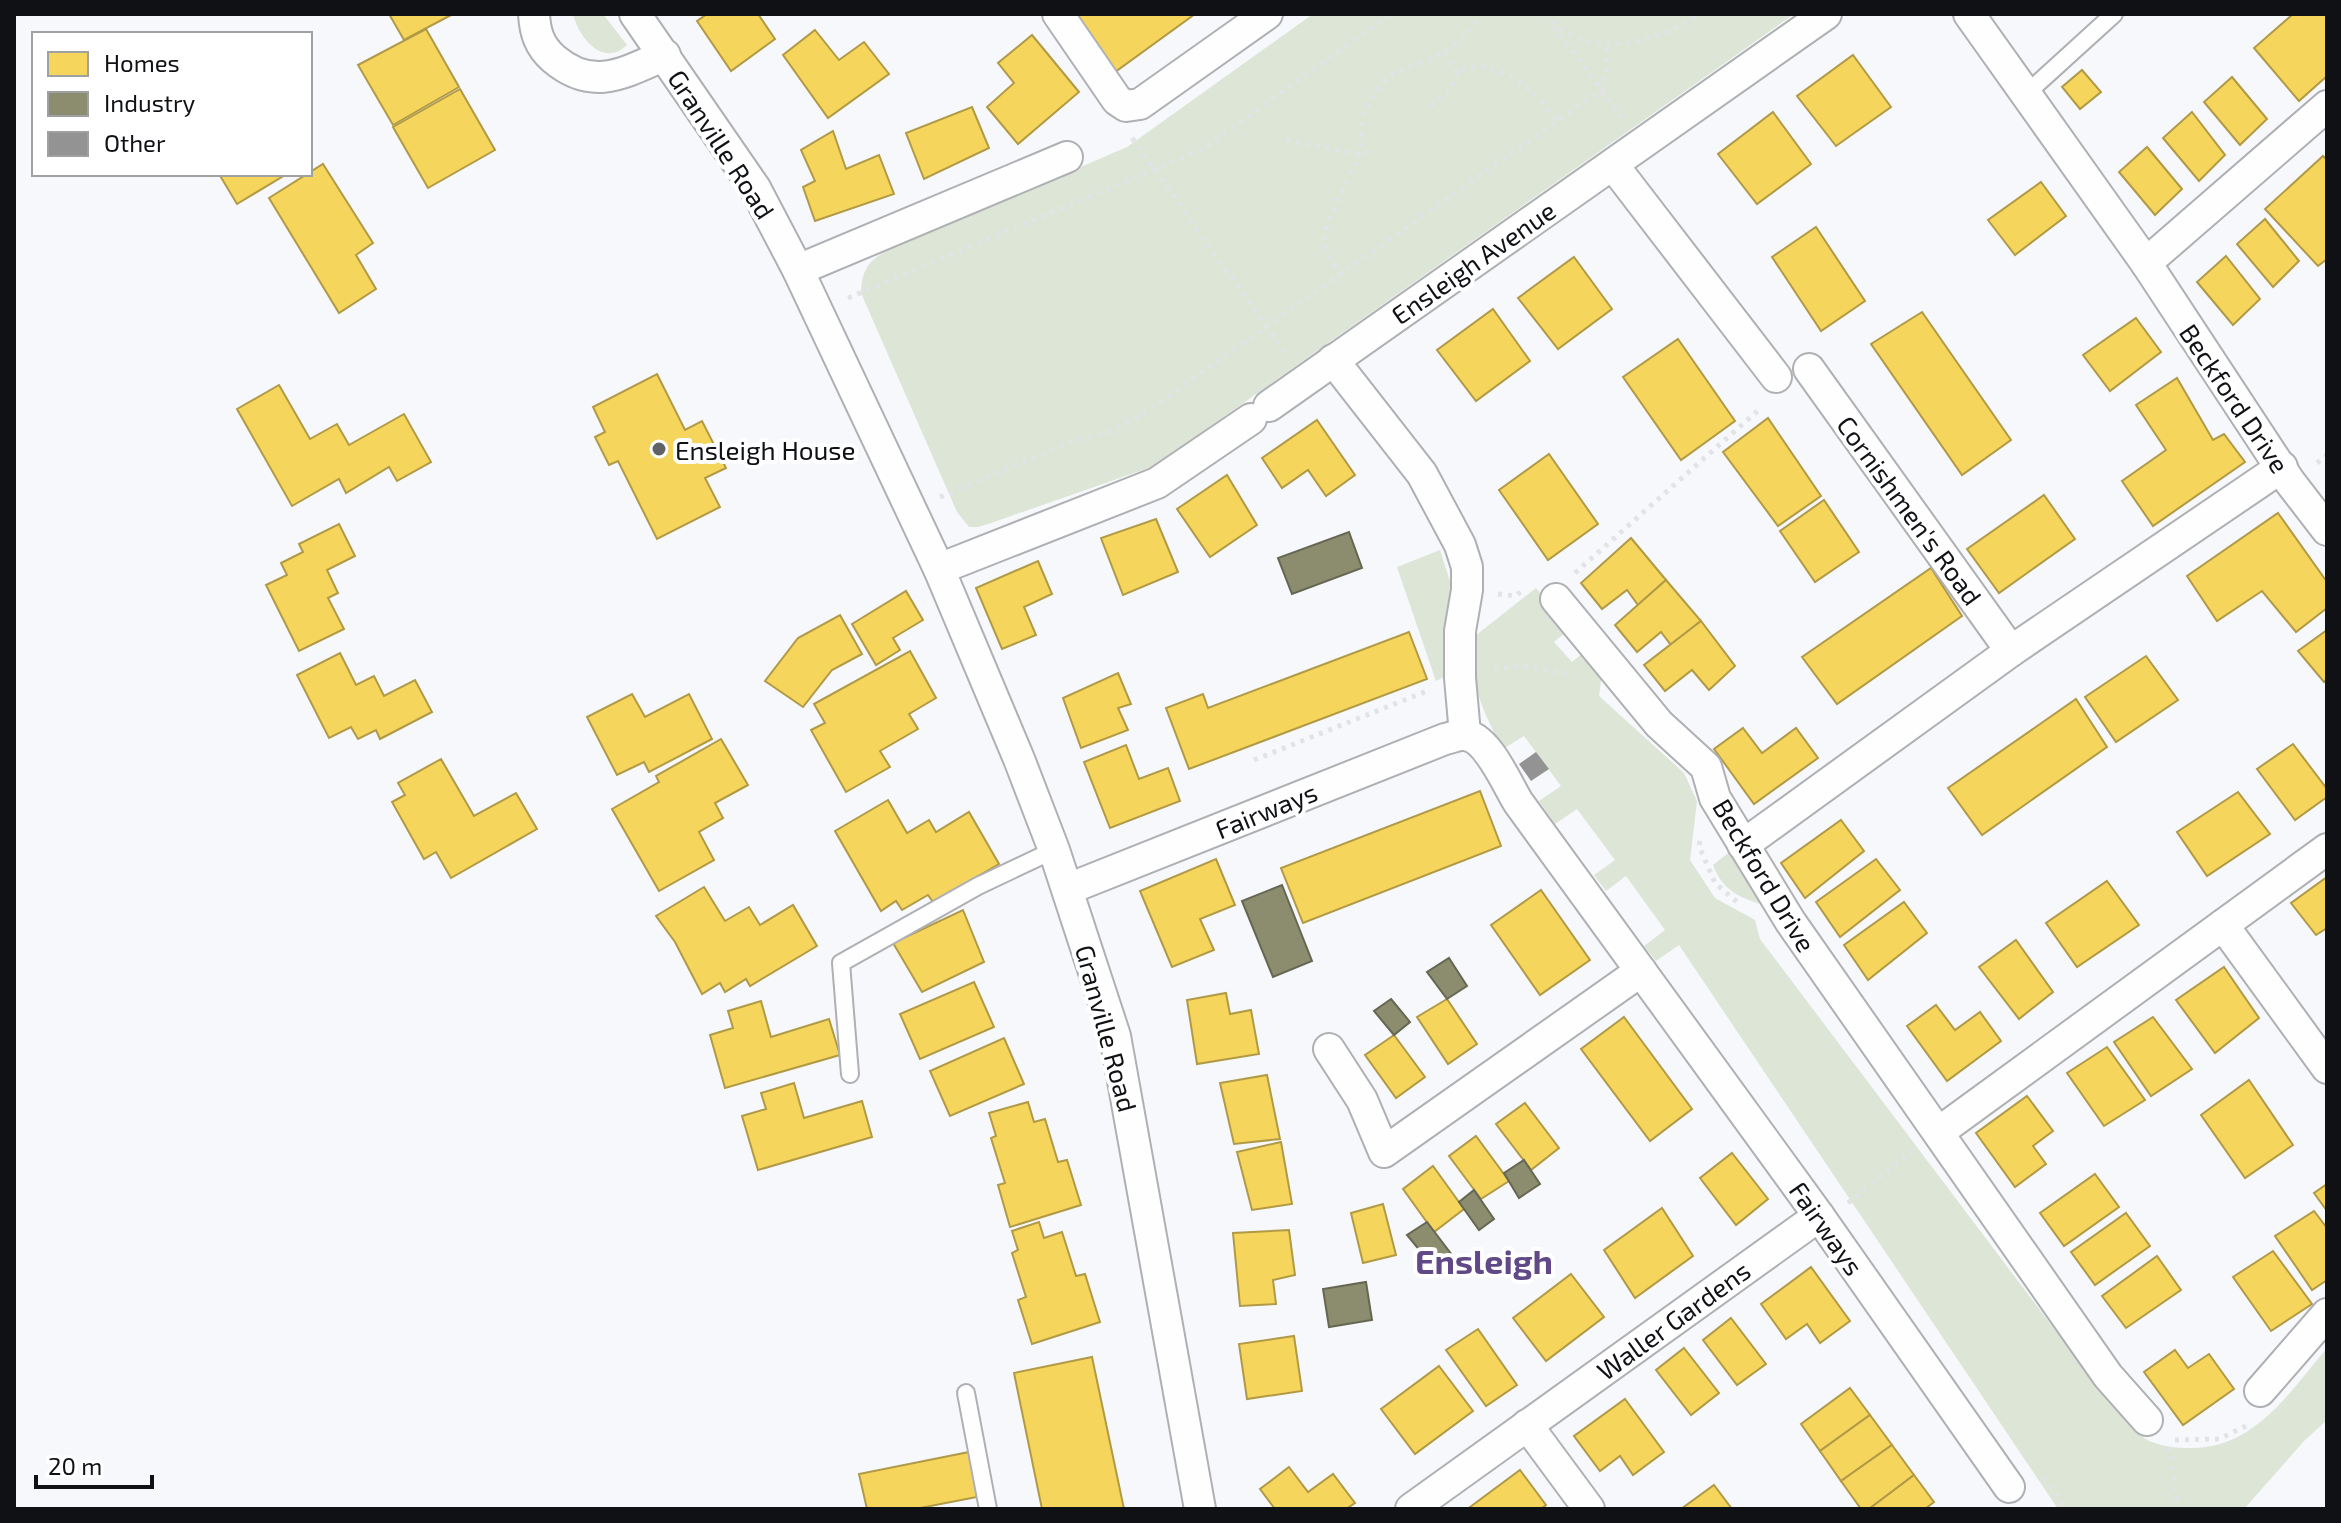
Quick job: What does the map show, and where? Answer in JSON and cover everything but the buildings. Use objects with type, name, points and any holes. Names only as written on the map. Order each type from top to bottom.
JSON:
[{"type":"street","points":[[534,14],[535,33],[548,54],[566,70],[588,78],[622,74],[665,55]]},
{"type":"street","points":[[1058,14],[1117,100],[1126,106],[1140,104],[1267,14]]},
{"type":"street","name":"Ensleigh Avenue","points":[[939,569],[1157,483],[1826,14]]},
{"type":"street","name":"Beckford Drive","points":[[1969,14],[2146,263],[2327,530]]},
{"type":"street","name":"Granville Road","points":[[642,16],[755,188],[798,270],[939,569],[1054,850],[1115,1036],[1200,1509]]},
{"type":"street","points":[[2146,263],[2327,106]]},
{"type":"street","points":[[798,270],[1067,157]]},
{"type":"street","points":[[1613,165],[1771,390]]},
{"type":"street","points":[[1333,360],[1422,474],[1460,545],[1467,567],[1467,590],[1460,631],[1465,734]]},
{"type":"street","name":"Cornishmen's Road","points":[[1809,369],[2011,651]]},
{"type":"street","points":[[1743,845],[2011,651],[2282,467]]},
{"type":"street","name":"Beckford Drive","points":[[1551,588],[1570,637],[1706,767],[1715,798],[1790,921],[2108,1376],[2147,1420]]},
{"type":"street","name":"Fairways","points":[[1068,889],[1445,739],[1465,734],[1477,740],[1489,752],[1518,802],[1819,1216],[2009,1487]]},
{"type":"street","points":[[1939,1132],[2327,849]]},
{"type":"street","points":[[2223,925],[2327,1068]]},
{"type":"street","points":[[1329,1049],[1362,1100],[1384,1152],[1641,971]]},
{"type":"street","name":"Waller Gardens","points":[[1411,1509],[1819,1216]]},
{"type":"street","points":[[2260,1391],[2327,1314]]},
{"type":"street","points":[[1527,1425],[1589,1509]]},
{"type":"lane","points":[[2026,94],[2114,14]]},
{"type":"lane","points":[[850,1074],[841,963],[978,886],[1054,850]]},
{"type":"lane","points":[[966,1393],[988,1509]]},
{"type":"path","points":[[818,311],[1203,149],[1390,14]]},
{"type":"path","points":[[1343,274],[1328,256],[1326,231],[1328,220],[1348,184],[1359,154],[1365,112],[1372,96],[1385,80],[1402,68],[1444,52],[1463,38],[1480,14]]},
{"type":"path","points":[[1546,16],[1566,33],[1606,44],[1647,40],[1673,31],[1701,14]]},
{"type":"path","points":[[1546,16],[1641,145]]},
{"type":"path","points":[[911,510],[1065,444],[1111,431],[1133,419],[1601,90],[1606,71],[1606,44]]},
{"type":"path","points":[[1444,52],[1458,73]]},
{"type":"path","points":[[1431,106],[1451,88],[1458,73],[1476,65],[1517,79],[1558,122]]},
{"type":"path","points":[[1131,137],[1264,326],[1306,380]]},
{"type":"path","points":[[1286,140],[1359,154],[1374,152]]},
{"type":"path","points":[[1467,590],[1515,596],[1551,588],[1771,390]]},
{"type":"path","points":[[1819,1216],[1845,1205],[1939,1132]]},
{"type":"path","points":[[2176,1509],[2168,1440],[2219,1439],[2244,1429],[2260,1415],[2260,1391]]},
{"type":"green space","points":[[573,14],[603,14],[627,45],[618,51],[601,52],[586,40]]},
{"type":"green space","points":[[1313,14],[1794,14],[1154,466],[994,522],[969,527],[957,512],[861,293],[867,268],[886,251],[1127,147]]},
{"type":"green space","points":[[1440,550],[1453,591],[1446,676],[1436,681],[1397,567]]},
{"type":"green space","points":[[1536,588],[1566,624],[1566,632],[1554,642],[1572,662],[1588,649],[1603,665],[1599,696],[1684,773],[1697,801],[1690,860],[1715,898],[1755,920],[1760,939],[2098,1387],[2144,1438],[2164,1446],[2186,1448],[2231,1440],[2250,1430],[2283,1401],[2327,1348],[2327,1420],[2304,1441],[2244,1509],[2058,1509],[1679,945],[1656,961],[1644,946],[1665,930],[1626,876],[1606,891],[1594,875],[1615,860],[1577,809],[1555,824],[1539,801],[1561,786],[1524,736],[1503,749],[1478,693],[1473,677],[1471,648],[1475,636]]},
{"type":"green space","points":[[1732,850],[1767,906],[1734,893],[1717,874],[1713,865]]},
{"type":"place","name":"Ensleigh House","points":[[659,449]]},
{"type":"district","name":"Ensleigh","points":[[1484,1260]]}]
